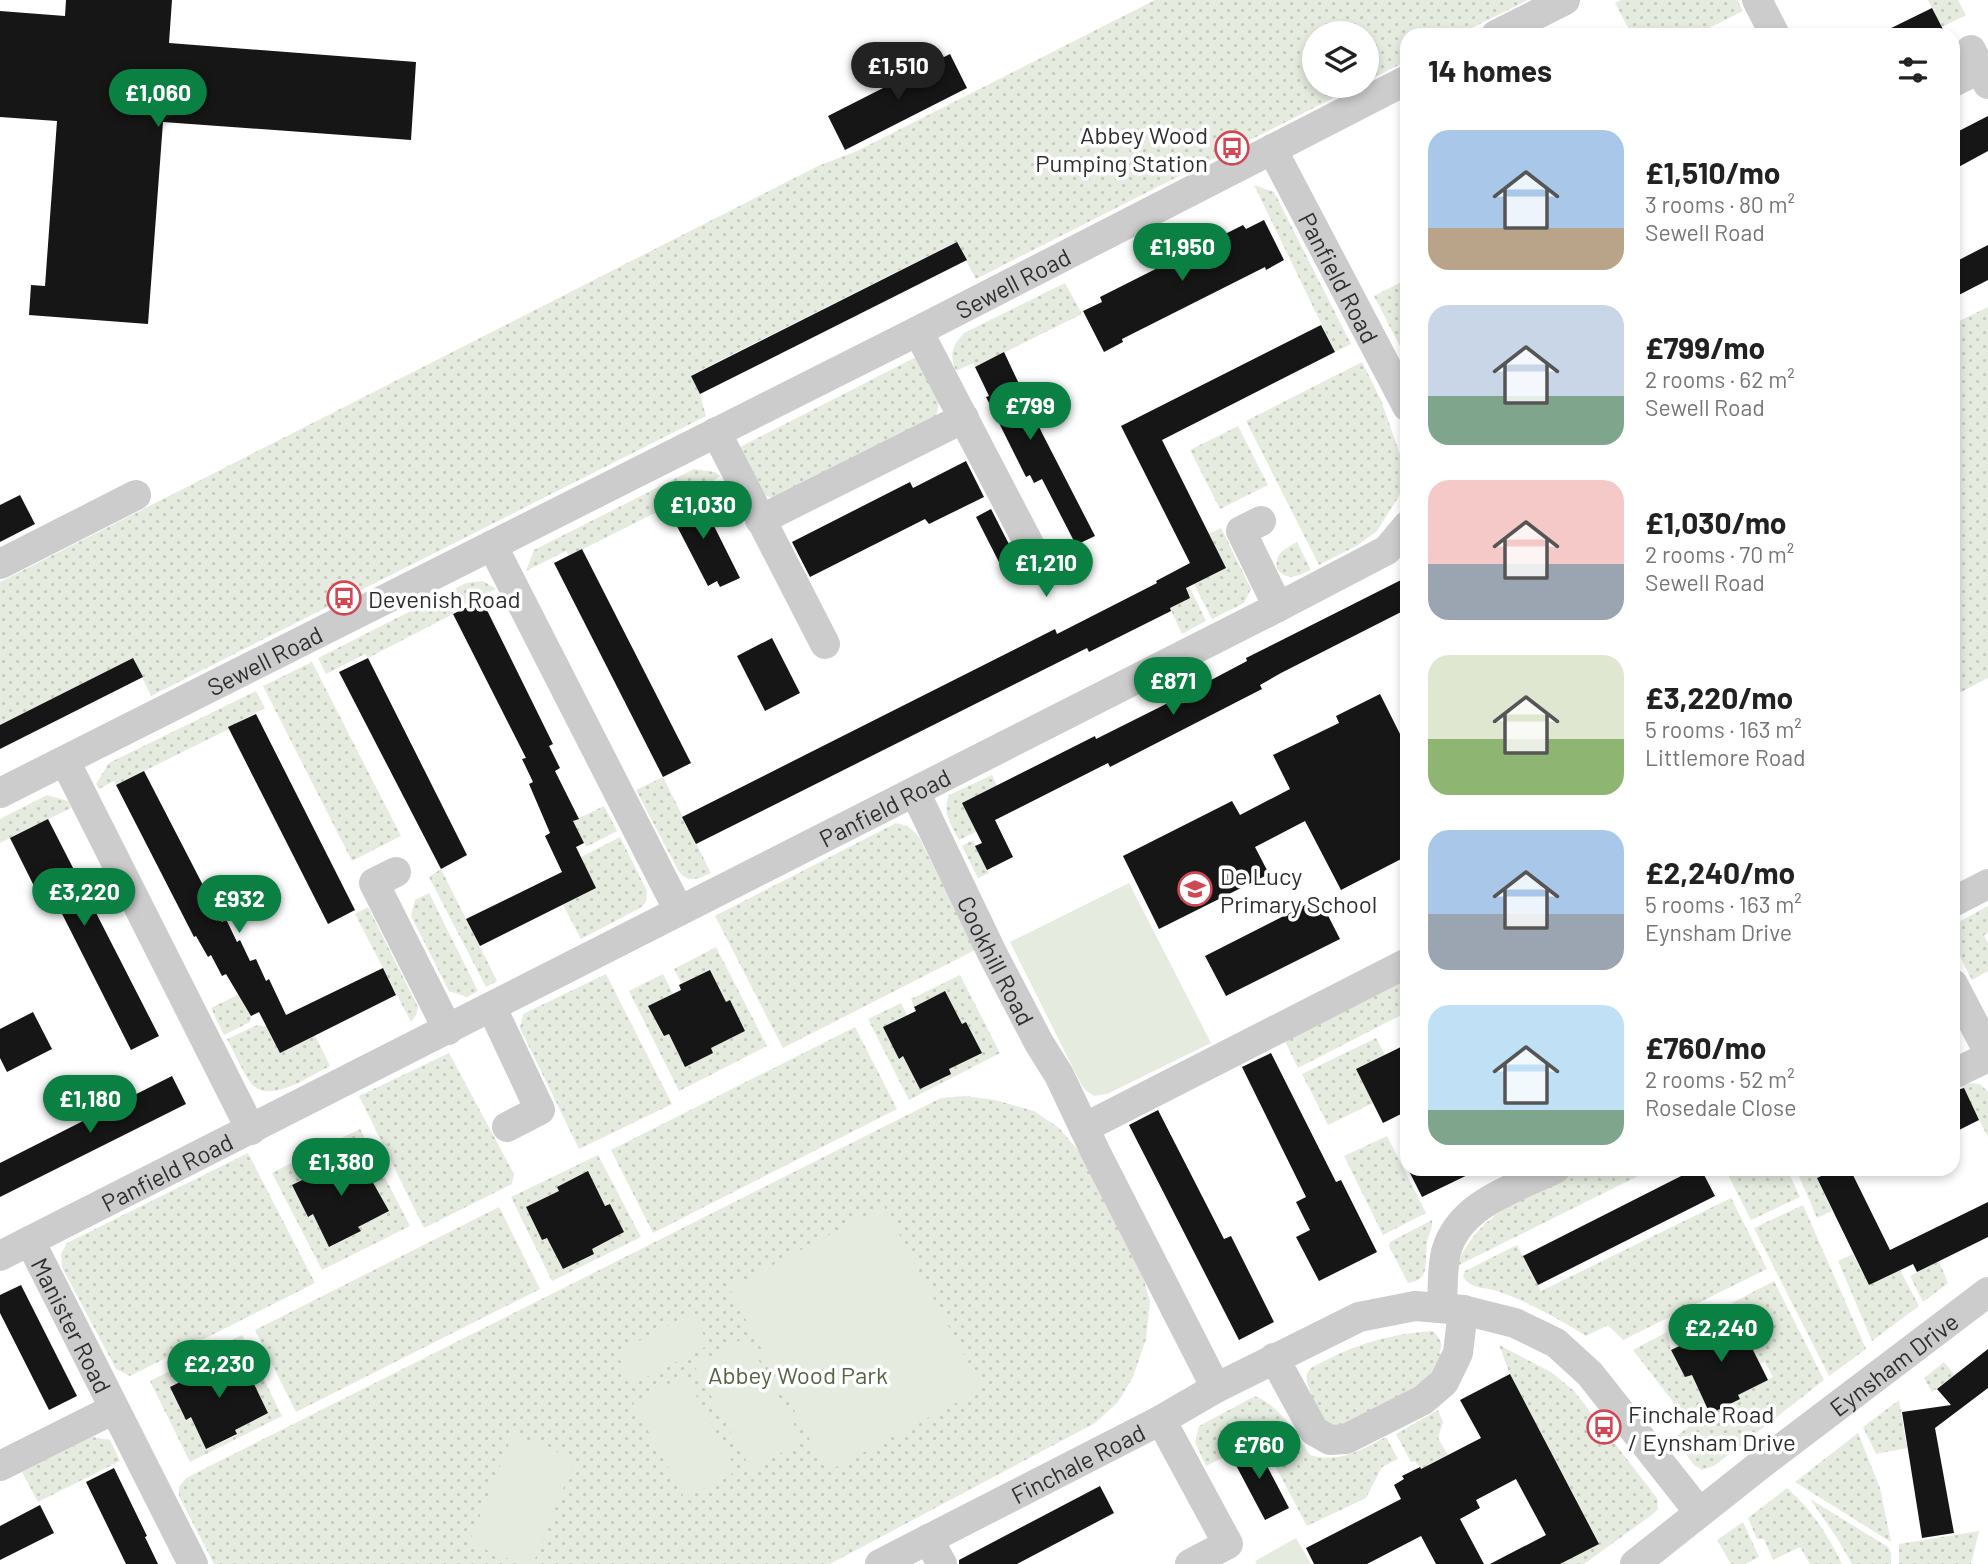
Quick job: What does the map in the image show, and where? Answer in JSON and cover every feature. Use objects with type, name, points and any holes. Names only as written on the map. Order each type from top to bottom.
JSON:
[{"type":"street","points":[[1510,28],[1565,0]]},
{"type":"street","points":[[1757,0],[1771,28]]},
{"type":"street","points":[[1960,78],[1980,67]]},
{"type":"street","name":"Sewell Road","points":[[0,793],[918,331],[1400,84]]},
{"type":"street","name":"Panfield Road","points":[[1272,149],[1400,393]]},
{"type":"street","points":[[918,331],[1030,546]]},
{"type":"street","points":[[760,520],[964,418]]},
{"type":"street","points":[[716,432],[825,644]]},
{"type":"street","points":[[0,564],[136,495]]},
{"type":"street","points":[[1261,521],[1241,531],[1278,607]]},
{"type":"street","name":"Panfield Road","points":[[0,1256],[1278,607],[1387,550],[1400,534]]},
{"type":"street","points":[[492,545],[679,911]]},
{"type":"street","points":[[65,761],[251,1130]]},
{"type":"street","name":"Cookhill Road","points":[[915,792],[992,953],[1059,1075],[1216,1388]]},
{"type":"street","points":[[396,872],[374,883],[448,1030]]},
{"type":"street","points":[[1960,898],[1988,884]]},
{"type":"street","points":[[1084,1128],[1400,967]]},
{"type":"street","points":[[1960,997],[1988,1051]]},
{"type":"street","points":[[492,1008],[540,1110],[507,1127]]},
{"type":"street","points":[[1960,1071],[1988,1057]]},
{"type":"street","points":[[1274,1359],[1314,1430],[1330,1440],[1346,1439],[1423,1399],[1444,1382],[1458,1353],[1446,1253],[1452,1237],[1462,1222],[1486,1203],[1541,1176]]},
{"type":"street","name":"Manister Road","points":[[30,1241],[193,1564]]},
{"type":"street","name":"Eynsham Drive","points":[[1635,1564],[1699,1512],[1988,1292]]},
{"type":"street","name":"Finchale Road","points":[[880,1564],[935,1551],[1216,1388],[1359,1317],[1415,1306],[1453,1308],[1515,1323],[1556,1343],[1590,1374],[1699,1512]]},
{"type":"street","name":"Manister Road","points":[[0,1466],[114,1409]]},
{"type":"street","points":[[1161,1420],[1228,1544],[1190,1564]]},
{"type":"green space","points":[[1155,0],[1528,0],[1472,28],[1400,28],[1400,64],[1379,75],[1379,21],[1302,21],[1302,98],[1333,98],[976,279],[956,242],[691,375],[706,416],[151,696],[133,658],[0,725],[0,582],[818,166],[857,151]]},
{"type":"green space","points":[[1621,0],[1737,0],[1743,11],[1709,28],[1628,28],[1615,3]]},
{"type":"green space","points":[[1928,0],[1958,0],[1966,15],[1942,27]]},
{"type":"green space","points":[[1254,185],[1274,192],[1351,344],[1335,352]]},
{"type":"green space","points":[[1065,283],[1082,314],[975,367],[973,363],[956,371],[953,350],[964,333]]},
{"type":"green space","points":[[1400,283],[1400,346],[1374,296]]},
{"type":"green space","points":[[1988,307],[1988,678],[1960,692],[1960,321]]},
{"type":"green space","points":[[916,357],[940,397],[936,418],[778,497],[769,497],[756,490],[740,447]]},
{"type":"green space","points":[[1362,362],[1381,400],[1400,455],[1400,494],[1377,531],[1358,545],[1319,565],[1246,421]]},
{"type":"green space","points":[[1238,426],[1268,485],[1220,509],[1190,450]]},
{"type":"green space","points":[[694,469],[715,472],[720,476],[697,492],[569,556],[566,551],[526,571],[534,550]]},
{"type":"green space","points":[[1221,528],[1251,589],[1244,603],[1212,619],[1194,584],[1226,568],[1209,534]]},
{"type":"green space","points":[[1297,542],[1311,570],[1289,577],[1277,569],[1277,559],[1284,549]]},
{"type":"green space","points":[[483,581],[496,589],[368,658],[365,654],[326,674],[318,658],[466,583]]},
{"type":"green space","points":[[1189,586],[1206,621],[1182,634],[1170,608]]},
{"type":"green space","points":[[312,662],[401,836],[352,861],[263,686]]},
{"type":"green space","points":[[256,691],[265,708],[229,729],[116,785],[114,781],[99,789],[96,784],[109,763]]},
{"type":"green space","points":[[992,775],[997,786],[980,830],[959,840],[947,813],[949,795]]},
{"type":"green space","points":[[663,777],[711,873],[702,877],[689,879],[681,874],[636,790]]},
{"type":"green space","points":[[47,795],[68,801],[71,808],[0,843],[0,819]]},
{"type":"green space","points":[[604,806],[617,831],[586,847],[573,821]]},
{"type":"green space","points":[[896,823],[908,826],[919,837],[975,950],[783,1048],[715,916]]},
{"type":"green space","points":[[620,837],[647,891],[646,902],[640,908],[581,939],[563,905],[596,888],[581,857]]},
{"type":"green space","points":[[973,840],[989,873],[978,878],[962,846]]},
{"type":"green space","points":[[441,869],[497,981],[486,987],[429,877]]},
{"type":"green space","points":[[1129,883],[1211,1043],[1107,1094],[1094,1096],[1085,1090],[1080,1082],[1010,942]]},
{"type":"green space","points":[[429,893],[478,991],[467,997],[449,991],[411,916],[415,900]]},
{"type":"green space","points":[[1988,906],[1988,933],[1984,935],[1988,943],[1988,971],[1972,980],[1960,957],[1960,921]]},
{"type":"green space","points":[[368,907],[418,1007],[411,1022],[355,914]]},
{"type":"green space","points":[[716,947],[767,1046],[679,1091],[629,991],[663,974],[673,994],[649,1006],[663,1036],[669,1034],[713,1053],[711,1048],[745,1031],[710,970],[682,984],[674,969]]},
{"type":"green space","points":[[606,974],[672,1104],[579,1149],[520,1028],[523,1014]]},
{"type":"green space","points":[[960,975],[1000,1053],[909,1100],[868,1019],[901,1003],[907,1015],[884,1027],[899,1058],[903,1056],[920,1089],[981,1052],[966,1022],[962,1024],[945,991],[914,1007],[911,999]]},
{"type":"green space","points":[[1400,983],[1400,1016],[1298,1068],[1284,1039]]},
{"type":"green space","points":[[239,994],[251,1016],[250,1022],[224,1035],[211,1008]]},
{"type":"green space","points":[[257,1025],[315,1035],[330,1066],[278,1090],[258,1089],[247,1078],[227,1039]]},
{"type":"green space","points":[[855,1027],[897,1109],[653,1233],[611,1150]]},
{"type":"green space","points":[[1376,1038],[1385,1055],[1356,1069],[1373,1103],[1328,1125],[1302,1074]]},
{"type":"green space","points":[[449,1053],[514,1174],[512,1184],[424,1228],[359,1096]]},
{"type":"green space","points":[[1960,1084],[1980,1084],[1988,1092],[1988,1137]]},
{"type":"green space","name":"Abbey Wood Park","points":[[965,1096],[995,1100],[1034,1111],[1059,1128],[1081,1154],[1144,1280],[1150,1302],[1146,1339],[1133,1377],[1118,1402],[1095,1423],[830,1564],[214,1564],[179,1496],[179,1487],[186,1478],[941,1098]]},
{"type":"green space","points":[[360,1129],[410,1226],[322,1270],[272,1173],[303,1157],[312,1175],[292,1186],[308,1217],[313,1214],[330,1247],[360,1232],[358,1227],[389,1211],[354,1149],[326,1163],[319,1149]]},
{"type":"green space","points":[[1387,1136],[1400,1162],[1400,1176],[1407,1176],[1426,1213],[1383,1235],[1344,1156]]},
{"type":"green space","points":[[248,1153],[315,1283],[130,1376],[116,1369],[62,1267],[61,1254],[67,1243]]},
{"type":"green space","points":[[598,1155],[641,1237],[552,1281],[511,1197]],"holes":[[[588,1172],[605,1206],[610,1204],[624,1232],[592,1249],[594,1254],[563,1269],[547,1238],[559,1191],[557,1187]]]},
{"type":"green space","points":[[1564,1176],[1638,1176],[1457,1266],[1477,1232],[1492,1218],[1525,1196]]},
{"type":"green space","points":[[1729,1176],[1790,1176],[1800,1197],[1751,1220]]},
{"type":"green space","points":[[1799,1176],[1821,1176],[1817,1178],[1832,1211],[1817,1218]]},
{"type":"green space","points":[[1731,1198],[1767,1269],[1623,1340],[1608,1325],[1586,1336],[1520,1300],[1473,1285],[1463,1276],[1465,1271],[1517,1245],[1541,1291]]},
{"type":"green space","points":[[1803,1205],[1866,1349],[1829,1376],[1754,1228]]},
{"type":"green space","points":[[884,1206],[982,1389],[827,1472],[729,1288]]},
{"type":"green space","points":[[499,1207],[540,1289],[296,1412],[255,1330]]},
{"type":"green space","points":[[1432,1220],[1424,1273],[1421,1278],[1408,1283],[1389,1246],[1390,1242]]},
{"type":"green space","points":[[1853,1254],[1869,1285],[1900,1270],[1919,1306],[1872,1341],[1838,1261]]},
{"type":"green space","points":[[1939,1261],[1948,1283],[1923,1302],[1910,1276]]},
{"type":"green space","points":[[1774,1281],[1824,1380],[1714,1466],[1702,1470],[1694,1465],[1674,1438],[1691,1425],[1633,1350],[1667,1332],[1671,1350],[1685,1377],[1692,1375],[1710,1414],[1740,1399],[1738,1395],[1773,1377],[1765,1362],[1760,1364],[1732,1303]]},
{"type":"green space","points":[[692,1313],[709,1345],[633,1384],[616,1353]]},
{"type":"green space","points":[[1433,1331],[1441,1342],[1439,1354],[1447,1355],[1428,1384],[1343,1430],[1327,1428],[1308,1397],[1311,1394],[1307,1378],[1310,1369],[1363,1344],[1405,1334]]},
{"type":"green space","points":[[242,1335],[282,1416],[190,1462],[150,1381],[188,1362],[194,1376],[186,1419],[191,1417],[207,1449],[237,1435],[235,1430],[268,1413],[253,1383],[248,1385],[232,1353],[203,1366],[199,1357]]},
{"type":"green space","points":[[746,1337],[803,1441],[751,1469],[694,1365]]},
{"type":"green space","points":[[1499,1345],[1551,1372],[1574,1391],[1657,1498],[1658,1509],[1653,1514],[1584,1564],[1560,1564],[1599,1543],[1510,1374]]},
{"type":"green space","points":[[1944,1362],[1955,1375],[1932,1392],[1924,1378]]},
{"type":"green space","points":[[685,1375],[737,1471],[685,1499],[633,1403]]},
{"type":"green space","points":[[1255,1396],[1280,1413],[1310,1455],[1340,1457],[1386,1437],[1398,1459],[1382,1467],[1366,1498],[1307,1526],[1261,1439],[1206,1466],[1195,1442],[1199,1426]]},
{"type":"green space","points":[[1899,1400],[1907,1448],[1876,1454],[1863,1427]]},
{"type":"green space","points":[[1438,1410],[1443,1422],[1438,1438],[1448,1455],[1421,1469],[1415,1461],[1411,1462],[1396,1434]]},
{"type":"green space","points":[[1858,1433],[1880,1488],[1891,1542],[1795,1482]]},
{"type":"green space","points":[[513,1434],[575,1459],[533,1564],[522,1564],[469,1543]]},
{"type":"green space","points":[[92,1437],[110,1440],[120,1461],[38,1502],[22,1472]]},
{"type":"green space","points":[[1787,1488],[1818,1523],[1842,1564],[1810,1564],[1800,1547],[1773,1560],[1764,1539],[1757,1539],[1748,1518]]},
{"type":"green space","points":[[1810,1499],[1888,1547],[1891,1564],[1852,1564]]},
{"type":"green space","points":[[1743,1522],[1759,1557],[1745,1564],[1731,1564],[1717,1540]]},
{"type":"green space","points":[[1979,1531],[1971,1564],[1899,1564],[1899,1544]]},
{"type":"green space","points":[[1296,1538],[1311,1564],[1257,1564],[1255,1561]]},
{"type":"building","points":[[66,0],[172,0],[169,43],[416,62],[411,140],[163,122],[148,324],[29,315],[31,285],[45,286],[57,121],[0,117],[0,11],[65,16]]},
{"type":"building","points":[[1932,8],[1942,28],[1891,28]]},
{"type":"building","points":[[950,54],[967,88],[845,150],[828,116]]},
{"type":"building","points":[[1988,116],[1988,151],[1960,166],[1960,130]]},
{"type":"building","points":[[1264,220],[1284,260],[1122,339],[1123,342],[1104,352],[1083,311],[1102,302],[1100,297],[1243,225],[1246,229]]},
{"type":"building","points":[[957,242],[967,260],[700,394],[691,376]]},
{"type":"building","points":[[1988,245],[1988,280],[1960,294],[1960,259]]},
{"type":"building","points":[[1321,325],[1335,352],[1162,440],[1226,568],[1186,588],[1190,598],[1170,608],[1171,611],[1089,652],[1087,648],[696,844],[682,817],[1055,629],[1057,634],[1157,583],[1156,581],[1190,563],[1121,426]]},
{"type":"building","points":[[1004,352],[1095,536],[1076,545],[1042,479],[1034,483],[1030,475],[1026,477],[986,397],[989,396],[975,367]]},
{"type":"building","points":[[966,461],[984,497],[929,524],[925,519],[810,577],[792,542],[910,482],[913,488]]},
{"type":"building","points":[[697,492],[740,578],[720,587],[717,581],[708,586],[667,507]]},
{"type":"building","points":[[20,495],[35,524],[0,542],[0,505]]},
{"type":"building","points":[[991,509],[1014,554],[1021,561],[1003,570],[976,517]]},
{"type":"building","points":[[582,549],[691,763],[663,777],[554,563]]},
{"type":"building","points":[[1400,581],[1400,613],[1281,673],[1260,685],[1262,689],[1110,767],[1108,763],[995,820],[1013,857],[987,870],[975,846],[982,843],[962,803],[1095,736],[1096,739],[1162,706],[1247,661],[1246,658]]},
{"type":"building","points":[[482,600],[553,744],[549,746],[560,768],[555,771],[579,819],[573,821],[584,843],[576,847],[596,888],[480,946],[466,919],[562,872],[545,836],[550,833],[529,784],[533,782],[522,759],[526,758],[453,614]]},
{"type":"building","points":[[772,638],[800,693],[765,711],[737,656]]},
{"type":"building","points":[[133,658],[143,677],[0,749],[0,725]]},
{"type":"building","points":[[368,658],[467,855],[441,869],[339,672]]},
{"type":"building","points":[[1380,694],[1400,734],[1400,860],[1341,890],[1305,821],[1255,847],[1269,874],[1159,929],[1123,856],[1232,801],[1240,815],[1290,789],[1273,755],[1339,723],[1336,716]]},
{"type":"building","points":[[256,714],[355,910],[328,924],[228,727]]},
{"type":"building","points":[[144,771],[222,922],[226,919],[250,961],[256,959],[286,1015],[383,968],[396,995],[280,1053],[259,1012],[251,1016],[226,974],[222,976],[211,955],[208,957],[196,936],[194,937],[116,785]]},
{"type":"building","points":[[48,819],[159,1036],[131,1050],[53,896],[42,902],[10,838]]},
{"type":"building","points":[[1319,898],[1340,939],[1226,996],[1205,956]]},
{"type":"building","points":[[710,970],[726,1002],[730,1000],[745,1031],[711,1048],[713,1053],[685,1067],[669,1034],[664,1036],[648,1006],[681,990],[679,985]]},
{"type":"building","points":[[945,991],[962,1024],[966,1022],[982,1053],[949,1069],[951,1074],[920,1089],[903,1056],[899,1059],[883,1027],[916,1011],[914,1007]]},
{"type":"building","points":[[33,1012],[52,1049],[7,1072],[0,1058],[0,1029]]},
{"type":"building","points":[[1400,1047],[1400,1114],[1383,1123],[1356,1069]]},
{"type":"building","points":[[1271,1053],[1336,1182],[1341,1180],[1377,1252],[1319,1281],[1296,1237],[1310,1230],[1296,1202],[1306,1197],[1242,1067]]},
{"type":"building","points":[[172,1076],[186,1104],[0,1197],[0,1163]]},
{"type":"building","points":[[1964,1088],[1979,1120],[1960,1130],[1960,1089]]},
{"type":"building","points":[[1158,1110],[1224,1239],[1231,1236],[1274,1322],[1239,1340],[1129,1125]]},
{"type":"building","points":[[354,1149],[389,1211],[358,1227],[361,1231],[329,1247],[313,1214],[308,1217],[292,1185],[325,1169],[322,1164]]},
{"type":"building","points":[[588,1171],[605,1206],[610,1204],[624,1232],[592,1249],[594,1254],[563,1269],[547,1238],[542,1240],[526,1207],[559,1191],[557,1187]]},
{"type":"building","points":[[1412,1176],[1466,1176],[1422,1197]]},
{"type":"building","points":[[1681,1176],[1705,1176],[1715,1196],[1538,1285],[1523,1256]]},
{"type":"building","points":[[1853,1176],[1890,1250],[1988,1202],[1988,1237],[1917,1272],[1913,1264],[1869,1285],[1817,1178]]},
{"type":"building","points":[[21,1285],[77,1396],[49,1410],[0,1313],[0,1295]]},
{"type":"building","points":[[1735,1314],[1768,1380],[1738,1395],[1740,1399],[1710,1414],[1692,1375],[1685,1377],[1671,1350],[1705,1334],[1704,1330]]},
{"type":"building","points":[[1988,1349],[1988,1388],[1935,1428],[1954,1533],[1922,1538],[1902,1412],[1951,1405],[1937,1389]]},
{"type":"building","points":[[232,1352],[248,1385],[253,1382],[268,1413],[235,1430],[237,1434],[206,1449],[191,1417],[186,1420],[170,1387],[203,1371],[201,1367]]},
{"type":"building","points":[[1510,1374],[1599,1544],[1560,1564],[1490,1564],[1546,1535],[1516,1479],[1476,1500],[1480,1508],[1460,1519],[1484,1564],[1436,1564],[1421,1536],[1367,1564],[1314,1564],[1306,1548],[1401,1499],[1394,1485],[1404,1479],[1402,1476],[1481,1438],[1460,1400]]},
{"type":"building","points":[[1254,1441],[1289,1508],[1265,1520],[1230,1454]]},
{"type":"building","points":[[114,1468],[158,1564],[126,1564],[86,1482]]},
{"type":"building","points":[[1100,1486],[1114,1513],[1017,1564],[959,1564],[959,1560]]},
{"type":"building","points":[[40,1505],[54,1533],[0,1560],[0,1526]]},
{"type":"place","name":"Abbey Wood Pumping Station","points":[[1232,148]]},
{"type":"place","name":"Devenish Road","points":[[344,598]]},
{"type":"place","name":"De Lucy Primary School","points":[[1195,889]]},
{"type":"place","name":"Finchale Road / Eynsham Drive","points":[[1604,1427]]}]
